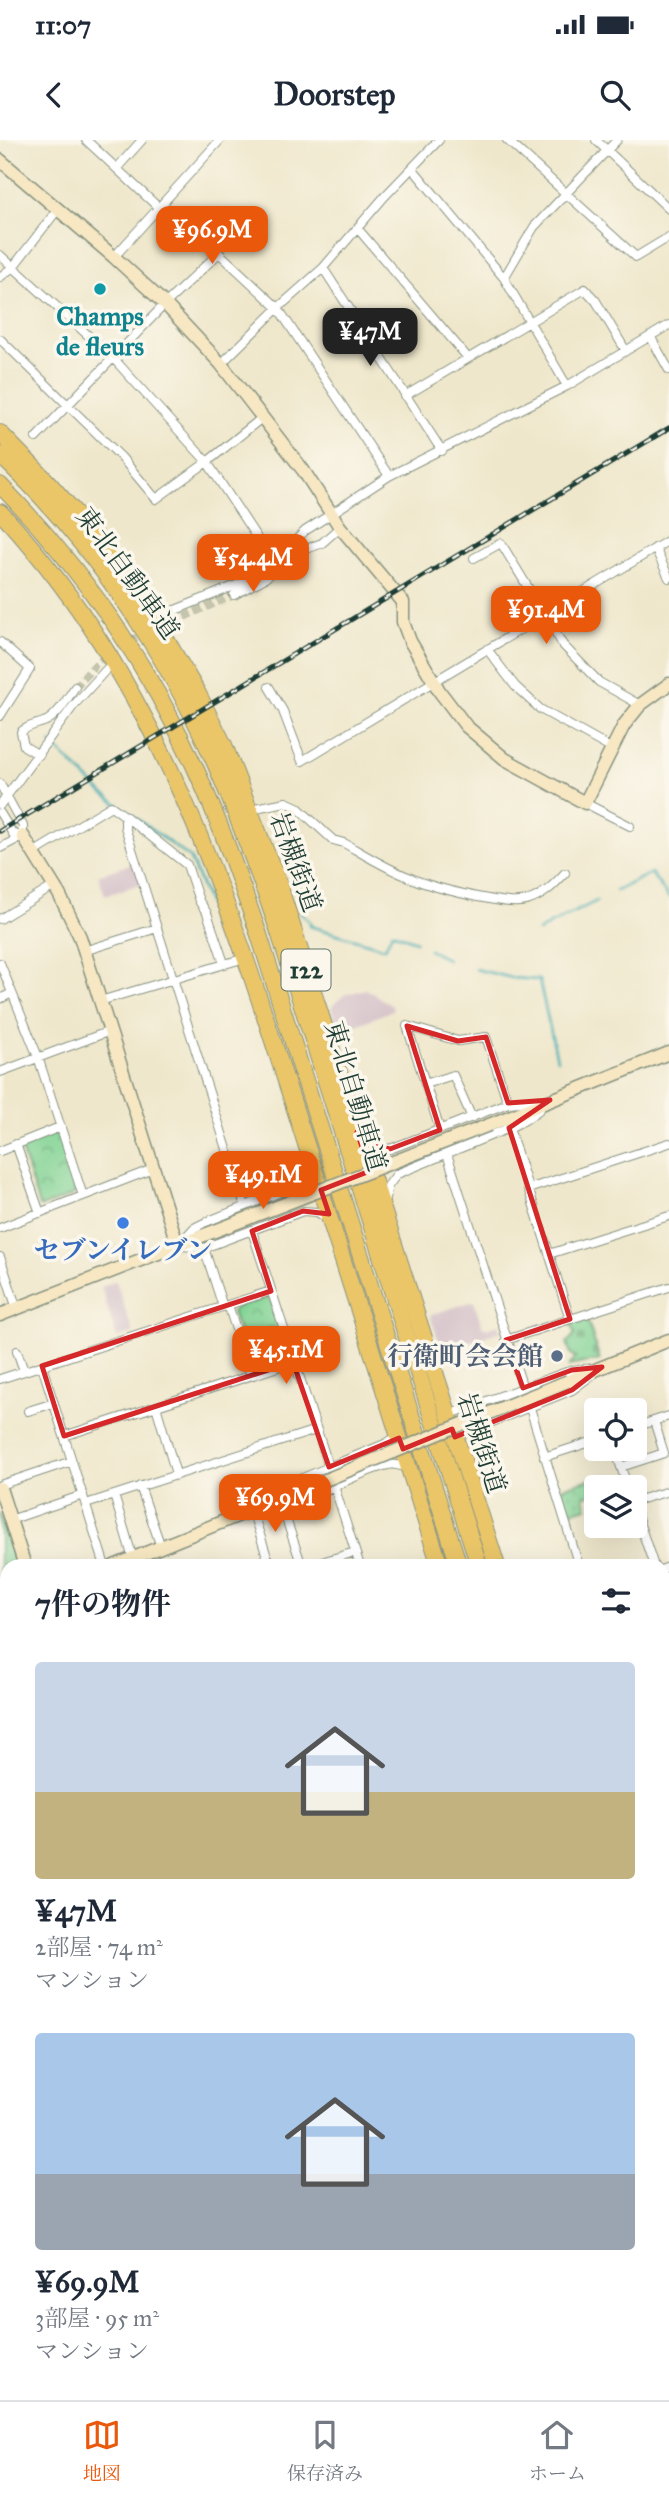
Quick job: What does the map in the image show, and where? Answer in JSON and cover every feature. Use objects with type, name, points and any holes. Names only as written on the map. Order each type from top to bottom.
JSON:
[{"type":"highway","name":"岩槻街道","points":[[0,433],[47,480],[91,531],[150,612],[219,735],[279,885],[491,1559]]},
{"type":"highway","name":"東北自動車道","points":[[0,455],[69,529],[118,592],[179,691],[220,774],[278,929],[491,1559]]},
{"type":"highway","name":"東北自動車道","points":[[0,485],[61,552],[111,618],[165,706],[197,772],[259,935],[457,1559]]},
{"type":"highway","name":"122","points":[[0,512],[62,586],[113,662],[187,806],[221,886],[310,1154],[438,1559]]},
{"type":"street","points":[[86,140],[219,253],[278,308],[389,476]]},
{"type":"street","points":[[117,168],[142,140]]},
{"type":"street","points":[[114,257],[220,140]]},
{"type":"street","points":[[221,364],[323,268],[385,196],[439,140]]},
{"type":"street","points":[[506,140],[635,257],[669,237]]},
{"type":"street","points":[[596,140],[669,209]]},
{"type":"street","points":[[504,278],[534,227],[617,140]]},
{"type":"street","points":[[0,160],[165,304],[221,364],[303,470],[340,527],[402,602],[405,631],[433,682],[454,712],[505,759],[630,826]]},
{"type":"street","points":[[413,169],[504,278],[567,386]]},
{"type":"street","points":[[0,277],[13,267],[58,209]]},
{"type":"street","points":[[359,229],[468,358]]},
{"type":"street","points":[[36,438],[165,304],[219,253]]},
{"type":"street","points":[[0,255],[114,359],[206,462],[257,538]]},
{"type":"street","points":[[323,268],[442,451]]},
{"type":"street","points":[[405,396],[585,289],[596,301],[626,351]]},
{"type":"street","points":[[150,612],[168,612],[248,580],[274,561],[305,531],[389,476],[567,386],[669,325]]},
{"type":"street","points":[[650,336],[669,370]]},
{"type":"street","points":[[0,339],[121,457],[156,499],[263,417]]},
{"type":"street","points":[[234,595],[265,579],[298,552],[322,543],[340,527]]},
{"type":"street","points":[[269,687],[283,711],[302,761],[669,540]]},
{"type":"street","points":[[474,558],[501,543],[563,645],[580,665],[599,681],[640,705]]},
{"type":"street","points":[[655,548],[668,575]]},
{"type":"street","points":[[0,642],[30,669],[0,716]]},
{"type":"street","points":[[487,649],[515,686],[540,709],[612,749]]},
{"type":"street","points":[[0,805],[80,697],[113,662]]},
{"type":"street","points":[[585,803],[624,725],[640,705],[669,684]]},
{"type":"street","points":[[39,755],[24,746],[21,732],[28,726],[55,715],[75,687]]},
{"type":"street","points":[[0,784],[23,827],[23,836],[70,915],[84,951],[177,1246]]},
{"type":"street","points":[[250,809],[286,802],[297,807],[333,840],[344,843],[412,879],[484,898],[513,903],[526,902],[541,894],[565,873]]},
{"type":"street","points":[[33,853],[111,806],[187,864],[224,963]]},
{"type":"street","points":[[0,813],[13,834],[23,836]]},
{"type":"street","points":[[125,816],[125,827],[245,1206]]},
{"type":"street","points":[[0,848],[23,836]]},
{"type":"street","points":[[0,919],[54,886]]},
{"type":"street","points":[[84,951],[157,928]]},
{"type":"street","points":[[100,1001],[246,957]]},
{"type":"street","points":[[0,963],[38,1057],[83,1196]]},
{"type":"street","points":[[0,999],[12,993]]},
{"type":"street","points":[[440,1130],[407,1026],[458,1041],[486,1037],[508,1103]]},
{"type":"street","points":[[0,1072],[110,1031]]},
{"type":"street","points":[[384,1216],[387,1186],[397,1174],[447,1154],[550,1100],[669,1053]]},
{"type":"street","points":[[425,1084],[453,1075],[472,1118]]},
{"type":"street","points":[[357,1132],[365,1141],[390,1149],[508,1103],[534,1099],[550,1100]]},
{"type":"street","points":[[0,1315],[489,1125],[507,1123]]},
{"type":"street","points":[[507,1123],[570,1319]]},
{"type":"street","points":[[0,1151],[60,1127]]},
{"type":"street","points":[[528,1189],[669,1143]]},
{"type":"street","points":[[16,1144],[40,1213]]},
{"type":"street","points":[[177,1246],[194,1228],[300,1184],[307,1172],[310,1154]]},
{"type":"street","points":[[447,1154],[523,1388]]},
{"type":"street","points":[[0,1228],[153,1169]]},
{"type":"street","points":[[177,1246],[204,1248],[303,1211],[317,1212],[332,1224]]},
{"type":"street","points":[[549,1254],[669,1216]]},
{"type":"street","points":[[251,1231],[329,1467]]},
{"type":"street","points":[[204,1248],[251,1375]]},
{"type":"street","points":[[0,1257],[17,1308]]},
{"type":"street","points":[[506,1340],[669,1287]]},
{"type":"street","points":[[0,1379],[271,1291]]},
{"type":"street","points":[[282,1503],[669,1340]]},
{"type":"street","points":[[18,1351],[24,1371]]},
{"type":"street","points":[[64,1436],[293,1362]]},
{"type":"street","points":[[42,1366],[103,1559]]},
{"type":"street","points":[[448,1415],[572,1370],[602,1367]]},
{"type":"street","points":[[455,1437],[572,1390],[602,1367]]},
{"type":"street","points":[[28,1411],[54,1403]]},
{"type":"street","points":[[156,1406],[176,1474]]},
{"type":"street","points":[[530,1408],[577,1559]]},
{"type":"street","points":[[647,1423],[669,1416]]},
{"type":"street","points":[[621,1467],[664,1453],[654,1421]]},
{"type":"street","points":[[10,1520],[114,1495],[316,1430]]},
{"type":"street","points":[[252,1510],[271,1491],[385,1444],[398,1436]]},
{"type":"street","points":[[544,1457],[584,1444]]},
{"type":"street","points":[[23,1559],[0,1487],[72,1461]]},
{"type":"street","points":[[619,1461],[624,1475]]},
{"type":"street","points":[[114,1495],[133,1559],[252,1510],[334,1486],[387,1465],[410,1469]]},
{"type":"street","points":[[140,1486],[161,1547]]},
{"type":"street","points":[[334,1486],[357,1559]]},
{"type":"street","points":[[647,1497],[669,1491]]},
{"type":"street","points":[[282,1503],[300,1559]]},
{"type":"street","points":[[252,1510],[268,1559]]},
{"type":"street","points":[[644,1538],[652,1559]]},
{"type":"street","points":[[332,1559],[355,1552]]},
{"type":"highlighted area","points":[[407,1026],[458,1041],[486,1037],[508,1103],[550,1100],[509,1128],[570,1319],[506,1340],[523,1388],[572,1370],[602,1367],[572,1390],[455,1437],[452,1429],[403,1449],[399,1438],[329,1467],[293,1362],[64,1436],[42,1366],[271,1291],[252,1231],[303,1211],[329,1214],[321,1190],[370,1171],[357,1132],[376,1146],[390,1149],[440,1130]]},
{"type":"shaded area","points":[[134,863],[141,884],[105,895],[98,875]]},
{"type":"shaded area","points":[[366,989],[392,1006],[393,1010],[339,1032],[331,1007],[344,995]]},
{"type":"shaded area","points":[[116,1281],[133,1333],[117,1338],[101,1287]]},
{"type":"shaded area","points":[[474,1301],[482,1326],[487,1328],[499,1324],[501,1331],[442,1350],[430,1315]]},
{"type":"green space","points":[[53,1133],[59,1135],[77,1189],[73,1195],[42,1207],[39,1206],[21,1149],[23,1145]]},
{"type":"green space","points":[[266,1298],[271,1300],[289,1354],[286,1360],[255,1371],[251,1368],[232,1312],[236,1307]]},
{"type":"green space","points":[[587,1318],[600,1360],[569,1366],[576,1358],[571,1354],[567,1343],[575,1334],[571,1323]]},
{"type":"green space","points":[[584,1481],[584,1508],[569,1512],[567,1516],[559,1489]]},
{"type":"green space","points":[[0,1513],[15,1559],[0,1559]]},
{"type":"waterway","points":[[51,743],[101,792],[190,858],[224,941]]},
{"type":"waterway","points":[[616,891],[651,873],[669,898]]},
{"type":"waterway","points":[[538,932],[597,901]]},
{"type":"waterway","points":[[300,911],[311,923],[310,926],[385,948],[392,932],[416,941]]},
{"type":"waterway","points":[[429,950],[447,959]]},
{"type":"waterway","points":[[475,969],[512,978],[539,980],[557,1059]]},
{"type":"tunnel","points":[[75,687],[95,665],[122,644],[234,595]]},
{"type":"railway","points":[[0,831],[669,428]]},
{"type":"place","name":"Champs de fleurs","points":[[100,289]]},
{"type":"place","name":"セブンイレブン","points":[[123,1223]]},
{"type":"place","name":"行衛町会会館","points":[[557,1356]]}]
